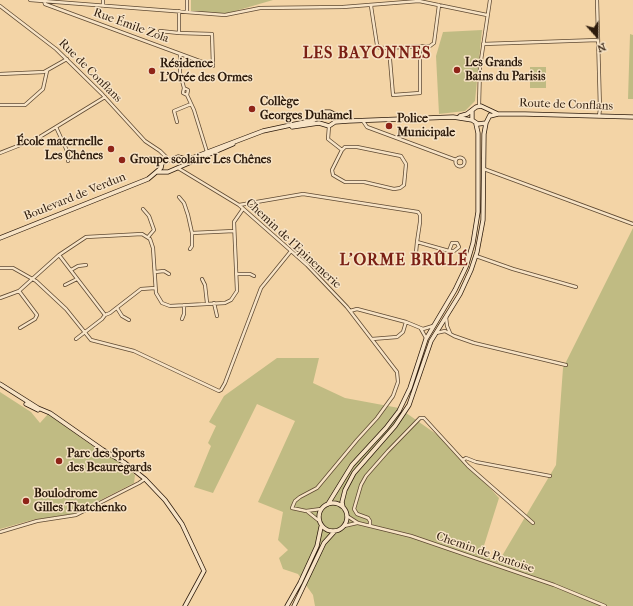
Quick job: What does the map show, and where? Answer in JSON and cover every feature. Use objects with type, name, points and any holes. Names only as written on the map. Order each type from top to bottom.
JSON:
[{"type":"main road","points":[[162,170],[163,163],[169,160],[178,157],[189,159],[272,131],[319,123],[329,126],[335,122],[453,117],[467,114],[481,106],[489,110],[490,116],[486,123],[484,134],[483,220],[476,256],[463,288],[436,333],[408,405],[395,426],[354,473],[345,490],[342,502],[347,516],[344,526],[334,532],[324,543],[294,606]]},
{"type":"main road","points":[[472,110],[472,120]]},
{"type":"main road","name":"Route de Conflans","points":[[489,110],[498,114]]},
{"type":"main road","points":[[184,159],[184,164],[263,131],[305,122],[321,116],[323,113],[328,111],[349,121]]},
{"type":"main road","name":"Route de Conflans","points":[[490,116],[498,114],[633,117]]},
{"type":"main road","points":[[334,115],[335,122]]},
{"type":"main road","points":[[321,116],[323,124]]},
{"type":"main road","points":[[287,606],[300,583],[317,546],[321,527],[318,520],[321,509],[335,496],[352,465],[386,428],[401,407],[410,388],[426,339],[461,279],[473,243],[478,212],[478,133],[476,124],[472,120],[453,117]]},
{"type":"main road","points":[[476,124],[481,125],[486,123]]},
{"type":"main road","name":"Boulevard de Verdun","points":[[0,238],[148,179],[157,172],[178,168],[184,164]]},
{"type":"main road","points":[[0,386],[34,409],[45,411],[125,462],[145,479],[165,500],[182,524],[204,571],[184,606]]},
{"type":"main road","points":[[328,504],[336,504],[343,507]]},
{"type":"main road","points":[[321,527],[334,532]]},
{"type":"street","points":[[30,0],[225,15],[260,8],[371,6],[432,1],[439,5],[487,15]]},
{"type":"street","points":[[103,0],[103,6]]},
{"type":"street","points":[[187,0],[187,12]]},
{"type":"street","points":[[481,106],[480,67],[490,0]]},
{"type":"street","points":[[597,0],[599,116]]},
{"type":"street","name":"Rue Émile Zola","points":[[44,1],[45,4],[213,66],[212,34],[179,33]]},
{"type":"street","points":[[371,6],[377,45],[380,48],[389,48],[430,46],[434,43],[439,5]]},
{"type":"street","name":"Rue de Conflans","points":[[0,6],[44,38],[105,97],[145,141],[169,160]]},
{"type":"street","points":[[160,31],[179,33],[179,11]]},
{"type":"street","points":[[483,44],[598,40]]},
{"type":"street","points":[[389,48],[393,95],[420,93],[420,47]]},
{"type":"street","points":[[180,55],[180,73],[184,88],[189,91],[187,95],[208,153]]},
{"type":"street","points":[[0,74],[30,74],[47,71],[67,59]]},
{"type":"street","points":[[0,106],[25,105],[43,89],[47,71]]},
{"type":"street","points":[[0,153],[38,138],[105,97]]},
{"type":"street","points":[[177,122],[174,111],[191,104]]},
{"type":"street","points":[[363,121],[367,127],[456,160]]},
{"type":"street","points":[[329,126],[328,139],[342,150]]},
{"type":"street","points":[[56,127],[68,153],[68,161]]},
{"type":"street","points":[[357,147],[401,156],[406,164],[404,185],[400,188],[394,189],[364,182],[346,182],[335,177],[332,170],[342,150],[345,148],[357,147]]},
{"type":"street","points":[[163,154],[163,163]]},
{"type":"street","name":"Chemin de l'Epinemerie","points":[[184,164],[187,172]]},
{"type":"street","name":"Chemin de l'Epinemerie","points":[[178,168],[187,172],[239,205],[307,265],[350,311],[397,372],[398,382],[393,396],[377,418],[317,488],[295,501],[292,508],[306,511]]},
{"type":"street","points":[[484,169],[633,224]]},
{"type":"street","points":[[239,205],[303,194],[418,212],[420,215],[420,222],[415,263]]},
{"type":"street","points":[[179,197],[184,203],[192,233],[192,246],[190,249]]},
{"type":"street","points":[[143,209],[149,216],[154,230],[148,237]]},
{"type":"street","points":[[0,298],[19,291],[59,255],[86,237],[142,234],[148,237],[154,248],[155,288],[158,298],[162,303],[170,306],[225,303],[234,298],[237,291],[234,231],[235,220],[243,209]]},
{"type":"street","points":[[192,233],[234,231]]},
{"type":"street","points":[[417,242],[449,251]]},
{"type":"street","points":[[0,268],[13,268],[34,279],[66,309],[91,340],[134,351],[219,391],[225,383],[261,288],[291,251]]},
{"type":"street","points":[[59,255],[104,315]]},
{"type":"street","points":[[476,256],[513,269],[576,287]]},
{"type":"street","points":[[71,270],[78,266],[86,265]]},
{"type":"street","points":[[154,272],[164,271],[169,274]]},
{"type":"street","points":[[236,274],[250,274],[254,276]]},
{"type":"street","points":[[65,285],[77,279]]},
{"type":"street","points":[[202,279],[205,285],[207,303]]},
{"type":"street","points":[[76,339],[102,319],[104,315],[117,308],[141,289],[155,288]]},
{"type":"street","points":[[19,291],[37,315],[35,319],[20,328]]},
{"type":"street","points":[[214,303],[217,316]]},
{"type":"street","points":[[182,319],[184,314],[184,305]]},
{"type":"street","points":[[117,308],[122,316],[129,320]]},
{"type":"street","points":[[350,311],[357,309],[406,322],[421,328],[428,328],[434,325]]},
{"type":"street","points":[[446,316],[450,334]]},
{"type":"street","points":[[372,339],[397,337],[403,332],[406,322]]},
{"type":"street","points":[[421,328],[426,339]]},
{"type":"street","points":[[436,333],[443,331],[474,343],[566,365]]},
{"type":"street","points":[[370,526],[370,521],[368,518],[357,514],[354,509],[361,485],[366,476],[418,419],[424,418],[463,460],[533,523]]},
{"type":"street","points":[[463,460],[466,458],[476,462],[550,476]]},
{"type":"street","points":[[0,532],[37,520],[76,515],[140,483],[145,479]]},
{"type":"street","points":[[306,511],[321,509]]},
{"type":"street","points":[[306,511],[315,516],[318,520]]},
{"type":"street","name":"Chemin de Pontoise","points":[[347,516],[358,523],[411,536],[554,585],[605,606]]},
{"type":"street","name":"Chemin de Pontoise","points":[[344,526],[358,523]]},
{"type":"shaded area","points":[[191,0],[273,0],[225,14],[191,11]]},
{"type":"shaded area","name":"Les Grands Bains du Parisis","points":[[482,30],[475,101],[465,111],[439,114],[436,56],[443,32]]},
{"type":"shaded area","points":[[630,34],[633,35],[633,99],[628,99]]},
{"type":"shaded area","points":[[530,67],[546,67],[546,88],[530,88]]},
{"type":"shaded area","points":[[633,228],[633,606],[315,606],[313,595],[298,574],[283,569],[279,558],[288,550],[278,540],[283,512],[258,502],[295,421],[257,404],[213,493],[194,487],[211,446],[208,443],[216,426],[209,422],[224,396],[277,358],[319,358],[313,383],[345,398],[399,408],[449,443],[499,498],[481,555],[499,561],[556,465],[563,368]]},
{"type":"shaded area","name":"Parc des Sports des Beauregards","points":[[0,392],[31,412],[40,423],[48,414],[104,454],[124,464],[135,475],[134,483],[73,514],[32,520],[0,529]]},
{"type":"place","name":"Les Grands Bains du Parisis","points":[[457,70]]},
{"type":"place","name":"Résidence L'Orée des Ormes","points":[[152,71]]},
{"type":"place","name":"Collège Georges Duhamel","points":[[252,109]]},
{"type":"place","name":"Police Municipale","points":[[389,126]]},
{"type":"place","name":"École maternelle Les Chênes","points":[[111,149]]},
{"type":"place","name":"Groupe scolaire Les Chênes","points":[[122,160]]},
{"type":"place","name":"Parc des Sports des Beauregards","points":[[59,461]]},
{"type":"place","name":"Boulodrome Gilles Tkatchenko","points":[[26,501]]},
{"type":"district","name":"LES BAYONNES","points":[[367,54]]},
{"type":"district","name":"L'ORME BRÛLÉ","points":[[404,261]]}]
